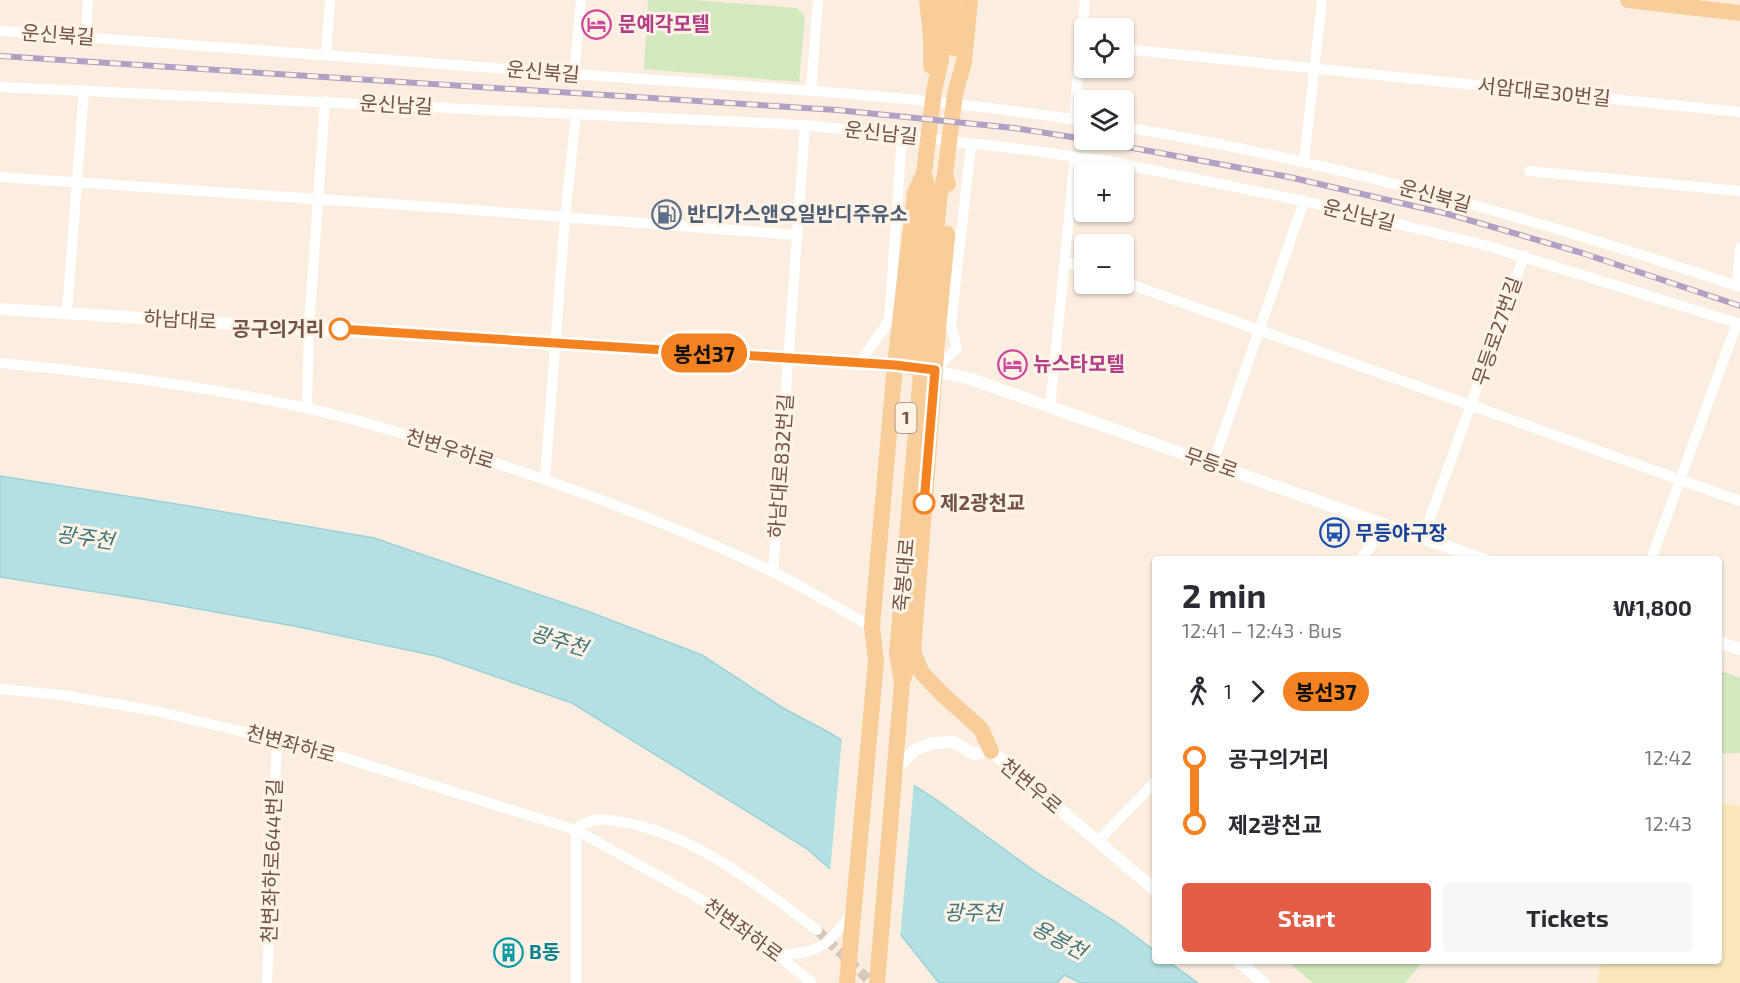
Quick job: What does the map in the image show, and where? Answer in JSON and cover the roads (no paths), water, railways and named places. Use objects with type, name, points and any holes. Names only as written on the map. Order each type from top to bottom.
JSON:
[{"type":"main road","points":[[927,0],[934,91]]},
{"type":"main road","name":"1","points":[[924,173],[934,91],[941,59],[943,38],[941,0]]},
{"type":"main road","name":"1","points":[[945,176],[955,94],[953,62],[956,21],[953,0]]},
{"type":"main road","points":[[955,94],[964,62],[970,0]]},
{"type":"main road","points":[[1628,0],[1740,13]]},
{"type":"main road","points":[[876,661],[872,627],[895,365],[915,193],[924,173]]},
{"type":"main road","name":"죽봉대로","points":[[876,661],[888,633],[912,344],[928,193],[924,173]]},
{"type":"main road","points":[[902,682],[913,652],[951,194],[945,176]]},
{"type":"main road","name":"죽봉대로","points":[[877,983],[902,682],[897,654],[921,373],[940,194],[945,176]]},
{"type":"main road","points":[[913,652],[922,673],[981,729],[991,752]]},
{"type":"main road","name":"1","points":[[847,983],[876,661]]},
{"type":"street","points":[[86,37],[88,0]]},
{"type":"street","points":[[326,54],[330,0]]},
{"type":"street","points":[[574,75],[581,0]]},
{"type":"street","points":[[810,0],[818,0],[811,90]]},
{"type":"street","points":[[1084,18],[1085,0]]},
{"type":"street","points":[[1304,162],[1322,0]]},
{"type":"street","name":"운신북길","points":[[0,31],[326,54],[574,75],[811,90],[1074,119]]},
{"type":"street","name":"서암대로30번길","points":[[1134,50],[1740,112]]},
{"type":"street","name":"운신남길","points":[[0,87],[805,125],[1012,148],[1112,162],[1304,201],[1524,256],[1738,323]]},
{"type":"street","points":[[67,314],[84,90]]},
{"type":"street","points":[[307,408],[309,327],[325,101]]},
{"type":"street","points":[[545,480],[565,217],[576,115]]},
{"type":"street","name":"하남대로832번길","points":[[773,572],[805,125]]},
{"type":"street","name":"운신북길","points":[[1134,129],[1304,162],[1524,220],[1738,286]]},
{"type":"street","points":[[859,363],[889,321],[902,135]]},
{"type":"street","points":[[935,370],[957,348],[951,325],[971,145]]},
{"type":"street","points":[[1050,407],[1075,157]]},
{"type":"street","points":[[1529,171],[1740,191]]},
{"type":"street","points":[[0,177],[797,235]]},
{"type":"street","points":[[1213,464],[1304,201]]},
{"type":"street","points":[[1738,286],[1740,248]]},
{"type":"street","name":"무등로27번길","points":[[1424,538],[1524,256]]},
{"type":"street","points":[[1065,261],[1074,264]]},
{"type":"street","name":"무등로27번길","points":[[1134,286],[1740,501]]},
{"type":"street","name":"하남대로","points":[[0,309],[895,365],[935,370]]},
{"type":"street","points":[[1652,556],[1738,323]]},
{"type":"street","name":"천변우하로","points":[[0,363],[80,371],[197,388],[307,408],[427,440],[642,515],[773,572],[872,627]]},
{"type":"street","name":"무등로","points":[[935,370],[971,379],[1474,556]]},
{"type":"street","points":[[1363,556],[1387,525]]},
{"type":"street","points":[[1722,643],[1740,649]]},
{"type":"street","name":"천변좌하로","points":[[0,689],[156,711],[277,740],[326,752],[576,830],[695,896],[742,926],[812,983]]},
{"type":"street","name":"천변좌하로644번길","points":[[267,983],[277,740]]},
{"type":"street","name":"천변우로","points":[[895,770],[915,750],[932,743],[954,742],[973,754],[991,752],[1152,888]]},
{"type":"street","points":[[1097,842],[1152,785]]},
{"type":"street","points":[[576,983],[576,830],[584,822],[603,819],[650,829],[686,843],[743,875],[817,930]]},
{"type":"street","points":[[774,951],[786,955],[822,947],[834,937],[852,911]]},
{"type":"street","points":[[1241,964],[1264,983]]},
{"type":"water","name":"광주천","points":[[0,476],[374,538],[587,611],[702,655],[783,708],[830,733],[934,798],[1037,873],[1116,922],[1152,949],[1152,964],[1172,964],[1198,983],[1081,983],[1064,975],[1057,983],[939,983],[890,921],[806,848],[572,703],[436,656],[294,626],[0,577]]},
{"type":"tunnel","points":[[817,930],[872,983]]},
{"type":"railway","points":[[0,56],[837,110],[1014,128],[1074,137]]},
{"type":"railway","points":[[1134,148],[1289,177],[1448,214],[1582,253],[1740,306]]},
{"type":"place","name":"문예각모텔","points":[[597,24]]},
{"type":"place","name":"반디가스앤오일반디주유소","points":[[666,214]]},
{"type":"place","name":"공구의거리","points":[[340,329]]},
{"type":"place","name":"뉴스타모텔","points":[[1012,364]]},
{"type":"place","name":"제2광천교","points":[[924,503]]},
{"type":"place","name":"무등야구장","points":[[1334,533]]},
{"type":"place","name":"B동","points":[[508,952]]},
{"type":"water label","name":"용봉천","points":[[1059,940]]}]
